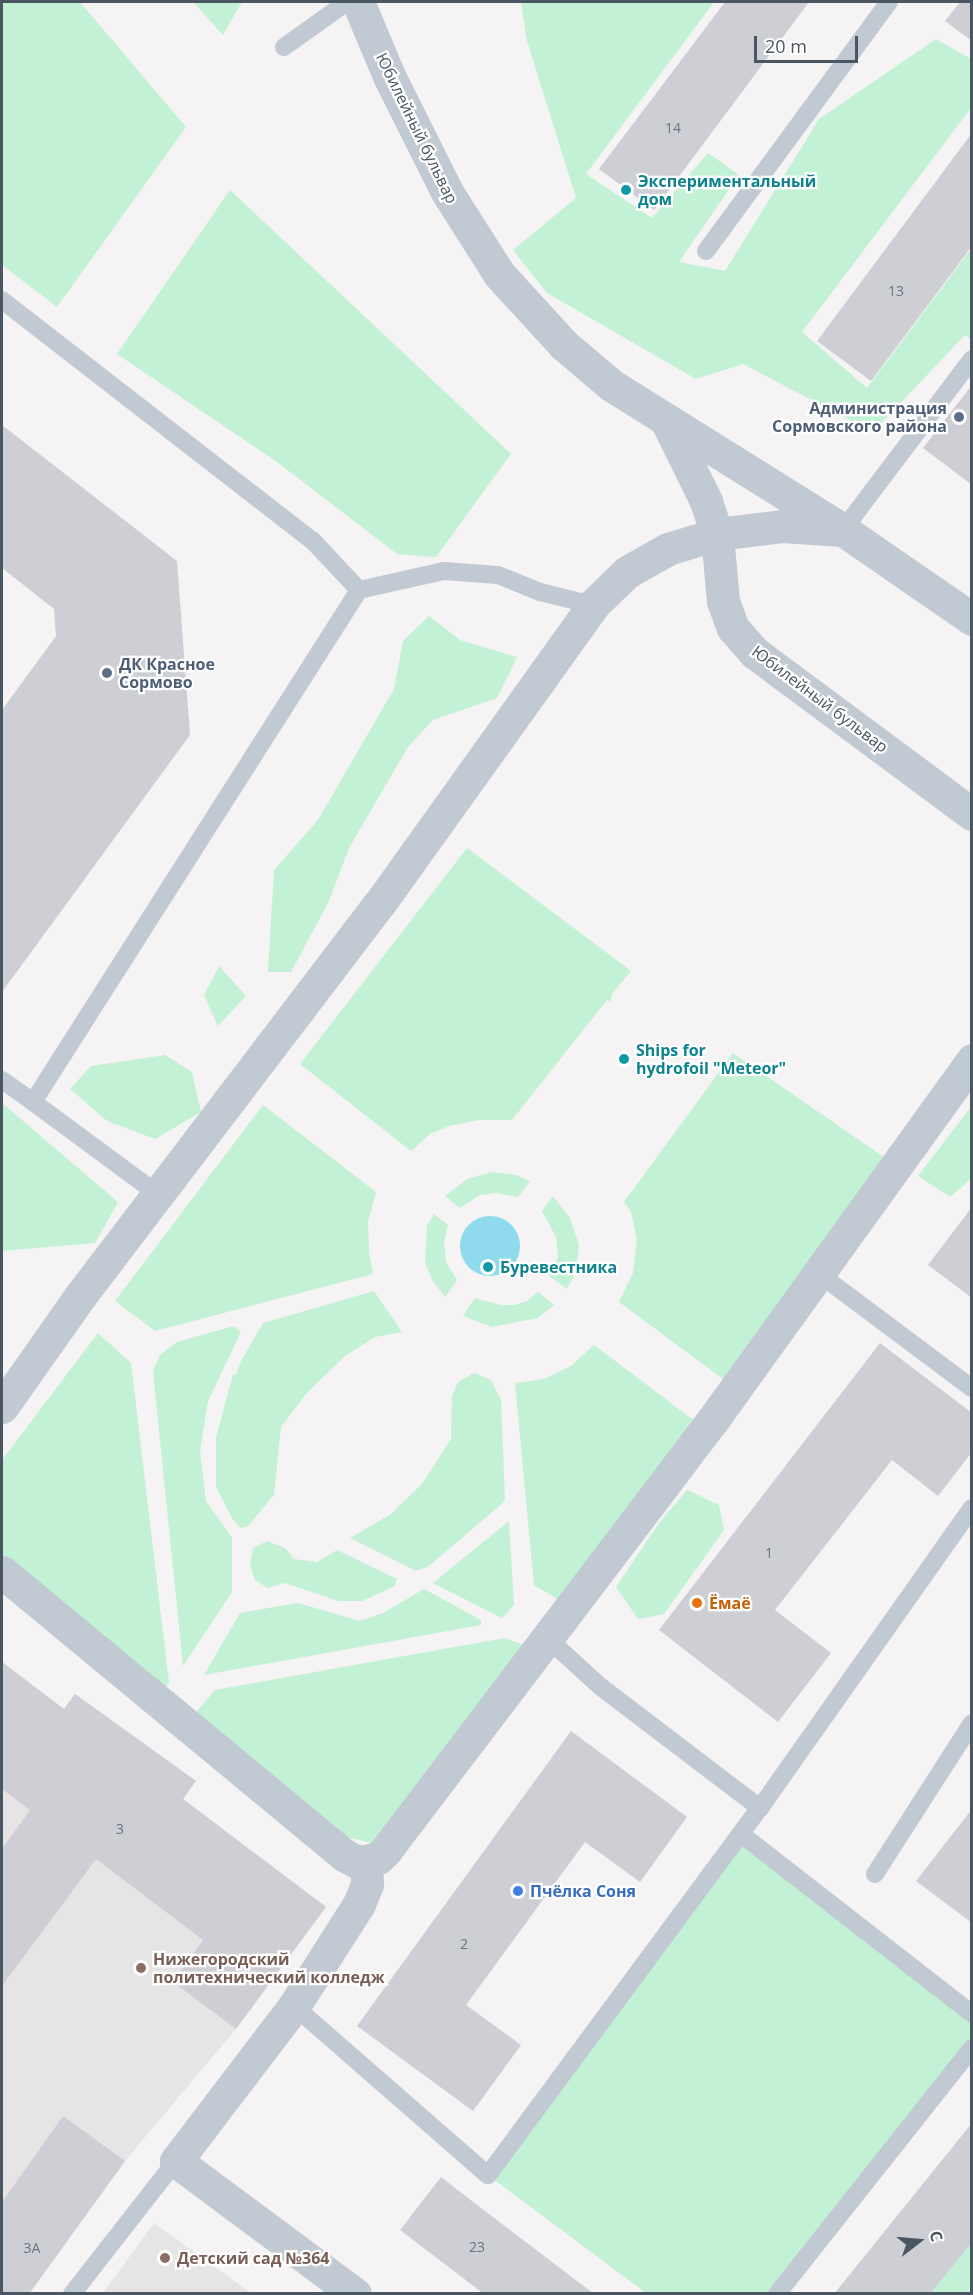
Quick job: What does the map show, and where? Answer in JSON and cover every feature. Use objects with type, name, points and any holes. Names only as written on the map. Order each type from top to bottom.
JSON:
[{"type":"street","name":"Юбилейный бульвар","points":[[358,2],[390,78],[447,192],[499,274],[564,345],[611,386],[843,530],[972,619]]},
{"type":"street","name":"Юбилейный бульвар","points":[[666,420],[706,501],[717,534],[723,601],[733,628],[755,653],[972,814]]},
{"type":"street","points":[[2,1407],[81,1295],[159,1195],[254,1065],[380,903],[593,605],[627,572],[668,549],[717,534],[782,526],[843,530]]},
{"type":"street","points":[[2,1572],[344,1856],[355,1861],[366,1862],[378,1858],[712,1421],[972,1060]]},
{"type":"street","points":[[355,2294],[176,2161],[294,2006],[359,1904],[367,1884],[366,1862]]},
{"type":"lane","points":[[284,47],[347,2]]},
{"type":"lane","points":[[706,252],[889,2]]},
{"type":"lane","points":[[2,300],[313,541],[359,590]]},
{"type":"lane","points":[[843,530],[972,359]]},
{"type":"lane","points":[[33,1102],[359,590],[444,571],[498,575],[540,592],[593,605]]},
{"type":"lane","points":[[2,1080],[159,1195]]},
{"type":"lane","points":[[818,1273],[972,1388]]},
{"type":"lane","points":[[294,2006],[488,2175],[760,1808],[972,1508]]},
{"type":"lane","points":[[546,1637],[601,1687],[760,1808]]},
{"type":"lane","points":[[875,1874],[972,1723]]},
{"type":"lane","points":[[741,1833],[972,2014]]},
{"type":"lane","points":[[777,2294],[972,2048]]},
{"type":"lane","points":[[72,2294],[176,2161]]},
{"type":"shaded area","name":"Нижегородский политехнический колледж","points":[[2,1662],[64,1709],[75,1694],[196,1781],[183,1799],[326,1907],[236,2029],[125,2161],[29,2294],[2,2293]]},
{"type":"shaded area","name":"Детский сад №364","points":[[154,2223],[251,2293],[103,2293]]},
{"type":"green space","points":[[2,2],[80,2],[186,127],[57,307],[2,265]]},
{"type":"green space","points":[[193,2],[242,2],[223,35]]},
{"type":"green space","points":[[521,2],[714,2],[586,174],[652,218],[708,153],[739,175],[679,262],[725,271],[819,119],[936,39],[971,59],[971,108],[802,332],[867,388],[971,249],[971,340],[965,335],[873,432],[743,364],[696,379],[547,293],[513,250],[576,198],[527,41]]},
{"type":"green space","points":[[230,190],[511,454],[436,557],[397,554],[277,462],[117,354]]},
{"type":"green space","points":[[429,616],[460,640],[517,657],[497,698],[433,720],[408,747],[349,848],[329,901],[291,972],[268,972],[274,870],[318,820],[394,689],[403,641]]},
{"type":"green space","points":[[467,848],[631,971],[612,994],[610,1002],[607,1000],[512,1120],[479,1120],[449,1126],[430,1134],[411,1151],[300,1064]]},
{"type":"green space","points":[[219,966],[246,996],[218,1026],[204,995]]},
{"type":"green space","points":[[733,1053],[888,1160],[723,1379],[619,1302],[633,1273],[637,1240],[631,1212],[624,1202]]},
{"type":"green space","points":[[165,1055],[192,1072],[201,1112],[155,1139],[107,1121],[70,1089],[91,1066]]},
{"type":"green space","points":[[2,1103],[118,1202],[95,1243],[2,1251]]},
{"type":"green space","points":[[263,1105],[376,1192],[368,1222],[369,1252],[373,1274],[155,1331],[115,1301]]},
{"type":"green space","points":[[971,1107],[971,1179],[950,1197],[918,1176]]},
{"type":"green space","points":[[492,1172],[516,1175],[530,1181],[518,1197],[496,1193],[480,1195],[460,1208],[445,1196],[467,1179]]},
{"type":"green space","points":[[553,1196],[570,1218],[579,1245],[576,1272],[567,1289],[549,1276],[558,1257],[556,1237],[542,1211]]},
{"type":"green space","points":[[434,1214],[448,1225],[444,1242],[446,1262],[457,1280],[445,1297],[432,1280],[425,1262],[427,1226]]},
{"type":"green space","points":[[374,1291],[402,1332],[375,1337],[345,1356],[306,1394],[281,1427],[274,1495],[248,1526],[241,1528],[233,1520],[216,1487],[216,1438],[233,1374],[236,1375],[241,1361],[263,1323]]},
{"type":"green space","points":[[538,1292],[554,1305],[538,1318],[492,1327],[463,1316],[475,1298],[500,1305],[515,1305],[527,1301]]},
{"type":"green space","points":[[234,1326],[241,1332],[208,1401],[200,1451],[206,1501],[232,1538],[232,1592],[183,1666],[153,1371],[160,1355],[177,1342]]},
{"type":"green space","points":[[98,1333],[131,1363],[169,1683],[161,1694],[2,1565],[2,1460]]},
{"type":"green space","points":[[594,1345],[700,1425],[561,1601],[534,1585],[515,1383],[544,1379],[571,1366]]},
{"type":"green space","points":[[474,1373],[491,1380],[501,1400],[505,1501],[429,1566],[416,1571],[350,1538],[391,1514],[422,1484],[451,1439],[452,1396],[458,1382]]},
{"type":"green space","points":[[687,1490],[719,1505],[724,1530],[664,1614],[638,1619],[616,1587],[659,1523]]},
{"type":"green space","points":[[509,1521],[514,1605],[502,1618],[433,1583]]},
{"type":"green space","points":[[267,1541],[285,1548],[294,1559],[317,1562],[337,1550],[397,1579],[395,1586],[362,1601],[338,1601],[285,1583],[268,1588],[255,1580],[250,1564],[253,1548]]},
{"type":"green space","points":[[424,1589],[481,1620],[481,1625],[204,1675],[240,1613],[298,1603],[360,1621],[383,1613]]},
{"type":"green space","points":[[505,1638],[529,1647],[439,1785],[371,1843],[347,1837],[192,1717],[215,1690]]},
{"type":"green space","points":[[741,1834],[971,2014],[971,2048],[777,2293],[646,2293],[488,2175]]},
{"type":"green space","points":[[971,2242],[971,2293],[930,2293]]},
{"type":"water","points":[[484,1216],[496,1216],[507,1221],[515,1229],[520,1246],[518,1258],[507,1271],[496,1276],[484,1276],[473,1271],[465,1263],[460,1252],[460,1240],[465,1229],[473,1221]]},
{"type":"building","points":[[725,2],[809,2],[654,210],[599,169]]},
{"type":"building","points":[[960,2],[972,2],[972,41],[945,21]]},
{"type":"building","points":[[972,133],[972,246],[871,381],[817,341]]},
{"type":"building","name":"Администрация Сормовского района","points":[[972,385],[972,485],[923,448]]},
{"type":"building","name":"ДК Красное Сормово","points":[[2,425],[177,561],[190,735],[2,992],[2,710],[56,636],[54,609],[2,568]]},
{"type":"building","points":[[972,1207],[972,1298],[928,1265]]},
{"type":"building","points":[[880,1343],[972,1413],[972,1452],[938,1496],[892,1460],[775,1610],[831,1653],[778,1722],[659,1630]]},
{"type":"building","points":[[2,1662],[64,1709],[75,1694],[196,1781],[183,1799],[326,1907],[236,2029],[173,1982],[203,1940],[96,1859],[2,1986],[2,1849],[30,1810],[2,1789]]},
{"type":"building","points":[[571,1731],[687,1817],[640,1882],[585,1842],[466,2005],[521,2045],[473,2111],[357,2026]]},
{"type":"building","points":[[972,1809],[972,1923],[916,1881]]},
{"type":"building","points":[[63,2116],[125,2161],[29,2294],[2,2294],[2,2202]]},
{"type":"building","points":[[972,2123],[972,2242],[930,2294],[834,2294]]},
{"type":"building","points":[[441,2177],[594,2294],[484,2294],[400,2230]]},
{"type":"place","name":"Экспериментальный дом","points":[[626,190]]},
{"type":"place","name":"Администрация Сормовского района","points":[[959,417]]},
{"type":"place","name":"ДК Красное Сормово","points":[[107,673]]},
{"type":"place","name":"Ships for hydrofoil \"Meteor\"","points":[[624,1059]]},
{"type":"place","name":"Буревестника","points":[[488,1267]]},
{"type":"place","name":"Ёмаё","points":[[697,1603]]},
{"type":"place","name":"Пчёлка Соня","points":[[518,1891]]},
{"type":"place","name":"Нижегородский политехнический колледж","points":[[141,1968]]},
{"type":"place","name":"Детский сад №364","points":[[165,2258]]}]
